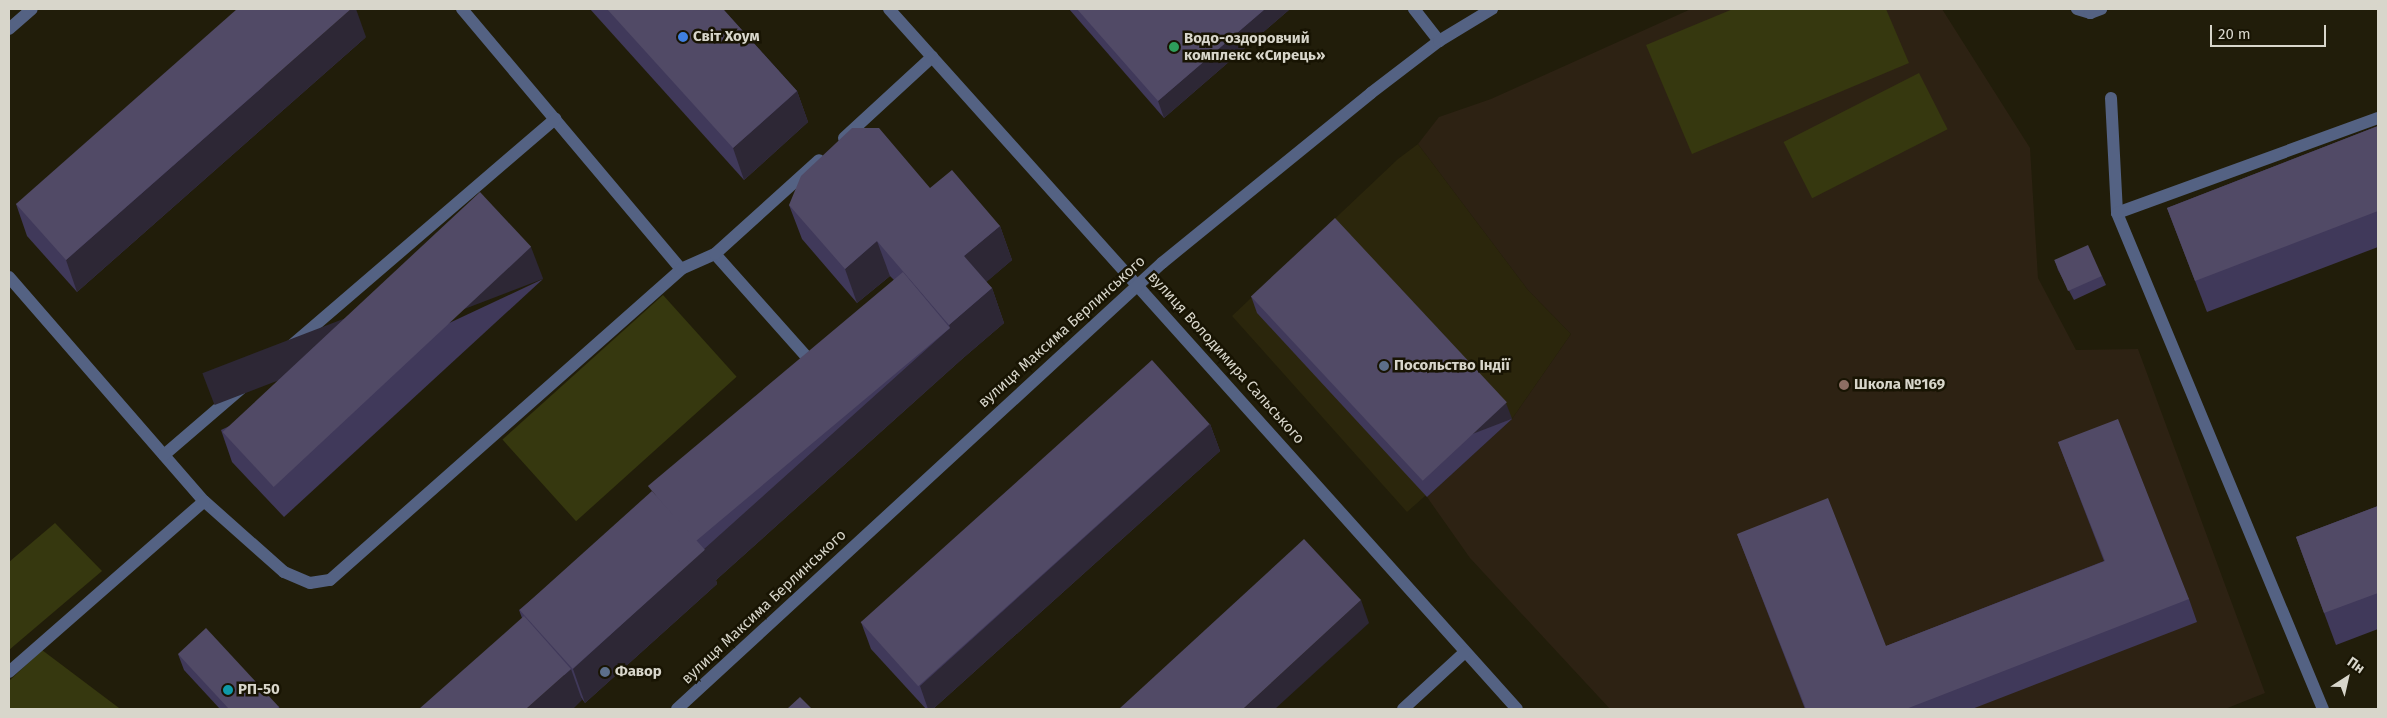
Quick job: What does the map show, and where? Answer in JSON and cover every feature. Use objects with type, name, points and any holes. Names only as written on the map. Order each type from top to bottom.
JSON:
[{"type":"street","points":[[9,29],[32,9]]},
{"type":"street","points":[[462,9],[681,269]]},
{"type":"street","name":"вулиця Володимира Сальського","points":[[889,9],[1518,709]]},
{"type":"street","points":[[1414,9],[1439,41]]},
{"type":"street","name":"вулиця Максима Берлинського","points":[[677,709],[1138,284],[1439,41],[1492,9]]},
{"type":"street","points":[[2077,9],[2090,13],[2101,9]]},
{"type":"street","points":[[9,278],[204,502],[284,572],[310,583],[330,580],[681,269],[715,254],[932,57]]},
{"type":"street","points":[[2111,98],[2117,213],[2323,709]]},
{"type":"street","points":[[2117,213],[2378,118]]},
{"type":"street","points":[[164,455],[555,119]]},
{"type":"street","points":[[715,254],[814,365]]},
{"type":"street","points":[[9,672],[204,502]]},
{"type":"street","points":[[1402,709],[1465,652]]},
{"type":"shaded area","name":"Школа №169","points":[[1691,9],[1942,9],[2030,148],[2038,278],[2076,350],[2138,349],[2265,693],[2225,709],[1610,709],[1470,558],[1427,497],[1512,419],[1571,334],[1528,290],[1418,144],[1439,117],[1491,99]]},
{"type":"shaded area","points":[[1733,9],[1886,9],[1909,63],[1692,154],[1646,45]]},
{"type":"shaded area","points":[[1919,73],[1948,129],[1812,198],[1784,142]]},
{"type":"shaded area","points":[[1418,144],[1528,290],[1571,334],[1512,419],[1407,512],[1232,316],[1398,159]]},
{"type":"shaded area","points":[[663,295],[737,377],[576,521],[502,440]]},
{"type":"shaded area","points":[[55,523],[102,571],[9,650],[9,562]]},
{"type":"shaded area","points":[[42,650],[119,708],[9,709],[9,681]]},
{"type":"building","points":[[237,9],[351,9],[66,260],[16,204]]},
{"type":"building","points":[[607,9],[723,9],[797,91],[733,148]]},
{"type":"building","name":"Водо-оздоровчий комплекс «Сирець»","points":[[1077,9],[1265,9],[1158,101]]},
{"type":"building","points":[[2378,126],[2378,211],[2195,281],[2167,208]]},
{"type":"building","points":[[852,128],[879,128],[930,188],[952,170],[1000,226],[964,256],[992,288],[949,325],[877,241],[845,269],[789,205],[801,176]]},
{"type":"building","points":[[480,192],[531,247],[274,487],[223,432]]},
{"type":"building","name":"Посольство Індії","points":[[1335,218],[1507,402],[1423,481],[1251,296]]},
{"type":"building","points":[[2088,245],[2102,276],[2068,291],[2054,260]]},
{"type":"building","points":[[903,272],[950,328],[695,542],[648,486]]},
{"type":"building","points":[[1152,360],[1210,424],[918,686],[861,622]]},
{"type":"building","points":[[2118,419],[2189,599],[1906,709],[1806,709],[1737,534],[1828,498],[1886,646],[2105,561],[2058,442]]},
{"type":"building","points":[[652,491],[705,550],[573,669],[520,610]]},
{"type":"building","points":[[2378,506],[2378,593],[2324,613],[2296,537]]},
{"type":"building","points":[[1304,539],[1361,600],[1243,709],[1119,709]]},
{"type":"building","points":[[524,616],[571,669],[526,709],[419,709]]},
{"type":"building","name":"РП-50","points":[[206,628],[279,707],[276,709],[229,709],[178,654]]},
{"type":"building","points":[[800,697],[812,709],[787,709]]},
{"type":"place","name":"Світ Хоум","points":[[683,37]]},
{"type":"place","name":"Водо-оздоровчий комплекс «Сирець»","points":[[1174,47]]},
{"type":"place","name":"Посольство Індії","points":[[1384,366]]},
{"type":"place","name":"Школа №169","points":[[1844,385]]},
{"type":"place","name":"Фавор","points":[[605,672]]},
{"type":"place","name":"РП-50","points":[[228,690]]}]
